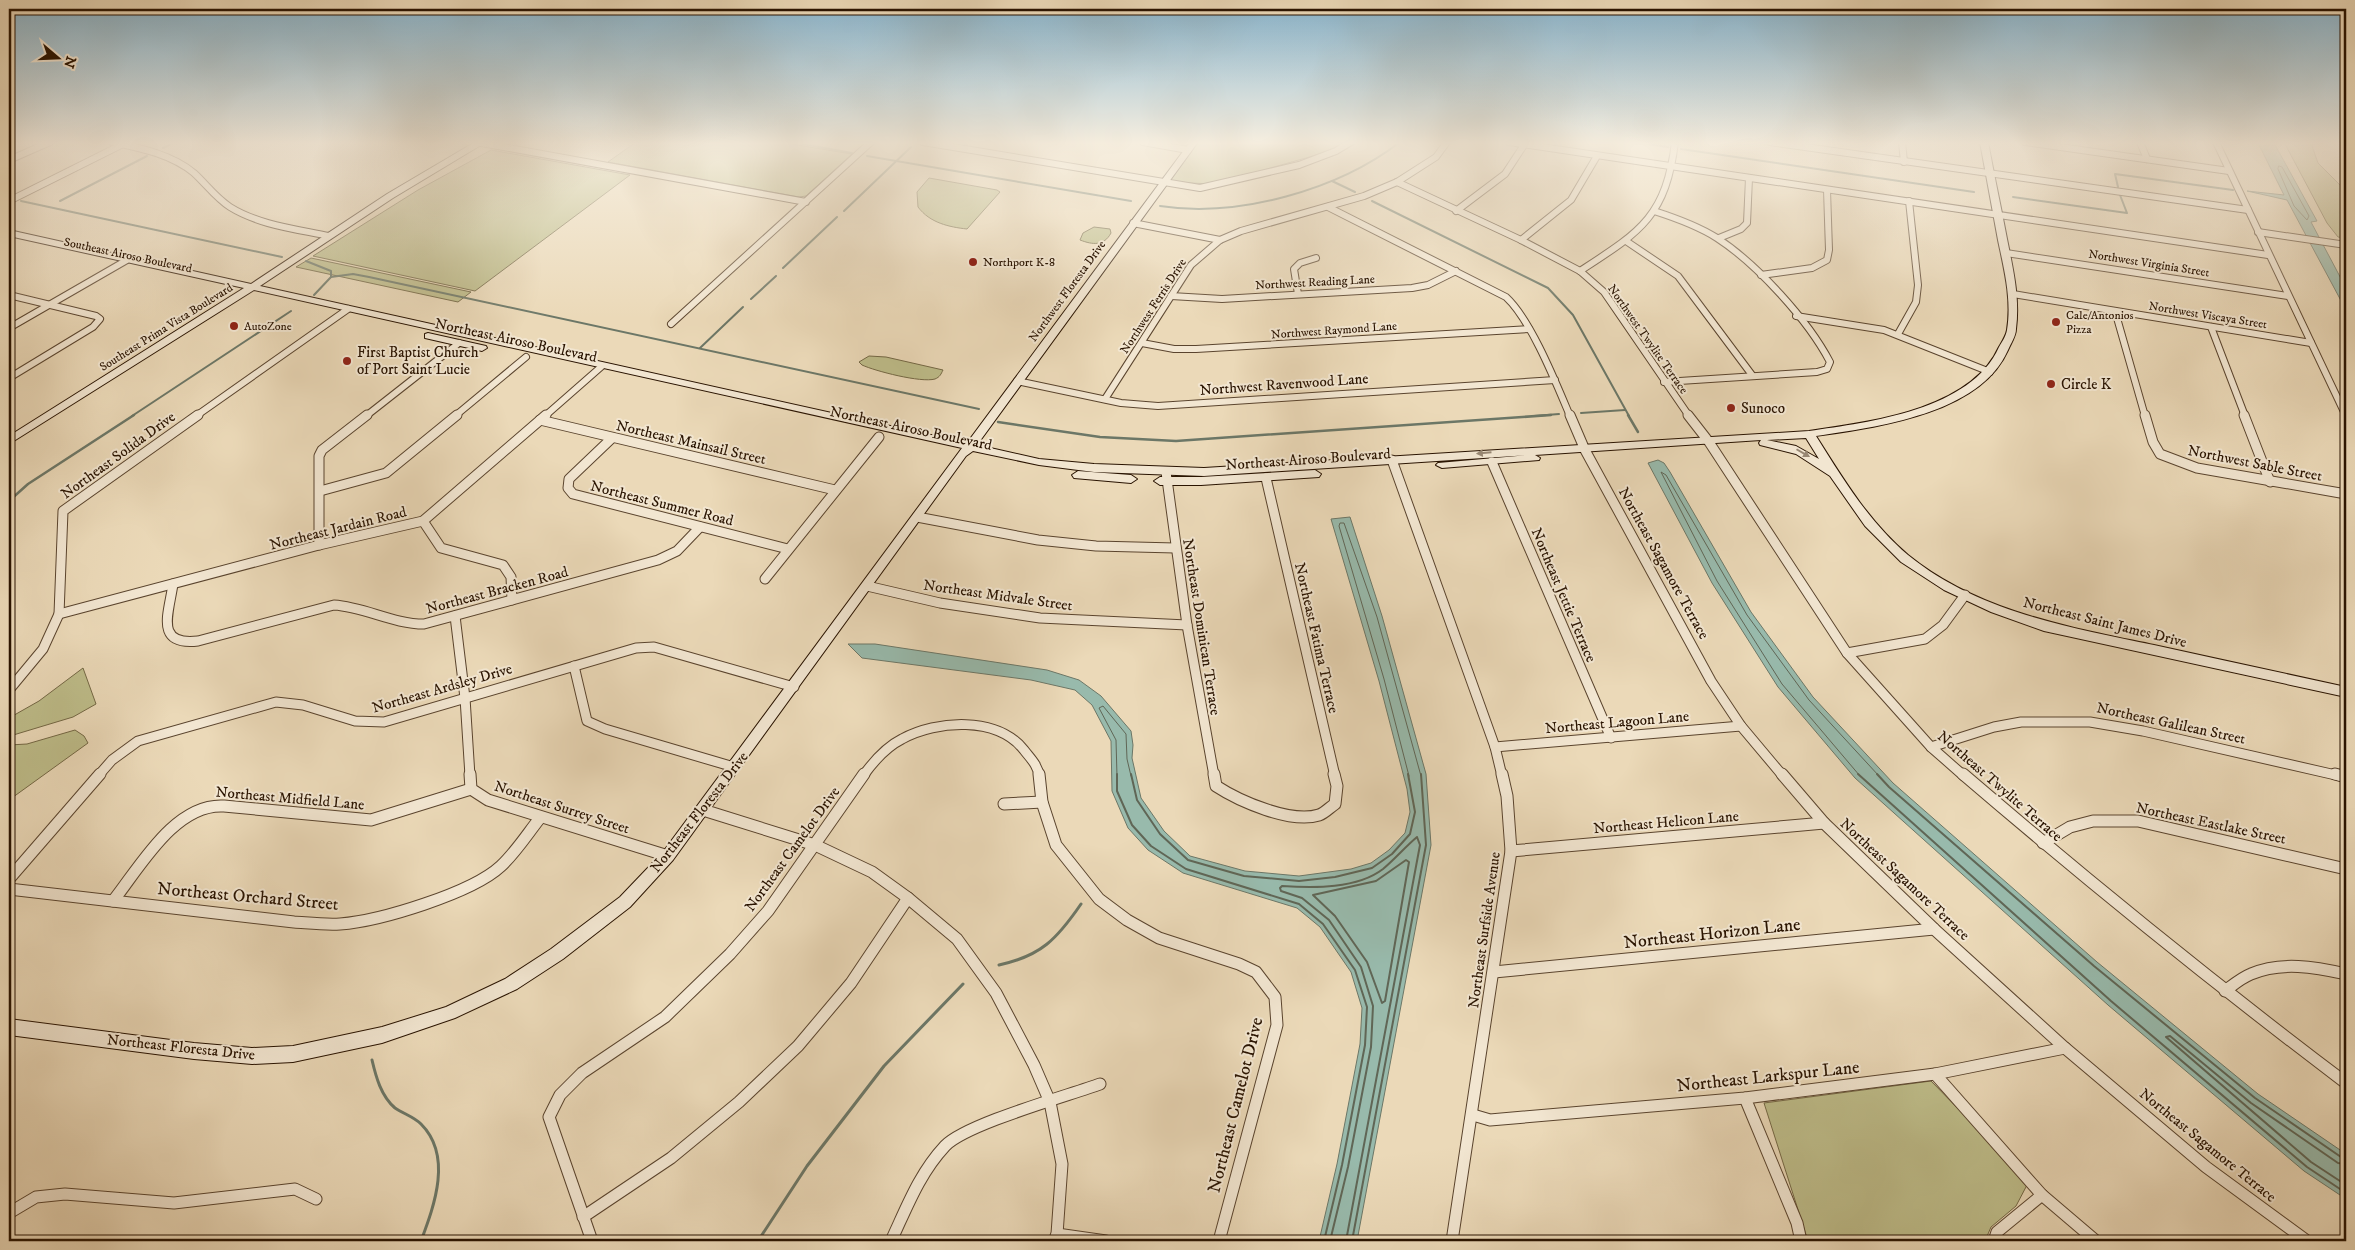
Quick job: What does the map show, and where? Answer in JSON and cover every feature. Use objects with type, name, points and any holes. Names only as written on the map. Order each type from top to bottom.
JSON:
[{"type":"main road","name":"Southeast Prima Vista Boulevard","points":[[9,441],[389,200]]},
{"type":"main road","name":"Northwest Floresta Drive","points":[[965,451],[1149,200]]},
{"type":"main road","points":[[1990,372],[2004,352],[2013,330],[2015,308],[1995,200]]},
{"type":"main road","name":"Southeast Airoso Boulevard","points":[[9,233],[247,290]]},
{"type":"main road","name":"Southeast Airoso Boulevard","points":[[9,241],[117,265],[247,290]]},
{"type":"main road","points":[[33,246],[43,241]]},
{"type":"main road","name":"Northeast Airoso Boulevard","points":[[247,290],[965,451],[1034,470],[1094,477],[1266,478],[1538,450],[1585,450],[1809,434],[1905,418],[1956,396],[1990,372]]},
{"type":"main road","name":"Northeast Airoso Boulevard","points":[[344,312],[459,343],[598,369],[880,437],[965,451]]},
{"type":"main road","name":"Northeast Saint James Drive","points":[[1809,434],[1838,480],[1869,523],[1887,542],[1919,569],[1965,595],[2015,617],[2044,626],[2346,692]]},
{"type":"main road","points":[[1739,440],[1793,448],[1805,454],[1838,480]]},
{"type":"main road","name":"Northeast Airoso Boulevard","points":[[1166,477],[1204,472],[1492,462],[1585,450]]},
{"type":"main road","name":"Northeast Floresta Drive","points":[[9,1027],[194,1051],[252,1056],[293,1054],[382,1036],[449,1013],[511,984],[557,954],[625,902],[668,856],[794,687],[965,451]]},
{"type":"street","points":[[221,200],[250,217],[333,234]]},
{"type":"street","points":[[797,200],[806,202]]},
{"type":"street","name":"Northwest Ferris Drive","points":[[1105,399],[1191,265],[1220,240],[1261,224],[1328,208],[1351,200]]},
{"type":"street","name":"Northwest Twylite Terrace","points":[[1434,200],[1521,240],[1580,271],[1604,292],[1664,382],[1709,442]]},
{"type":"street","points":[[1456,211],[1470,200]]},
{"type":"street","points":[[1521,240],[1571,200]]},
{"type":"street","points":[[1580,271],[1626,242],[1654,211],[1660,200]]},
{"type":"street","points":[[1718,238],[1742,229],[1747,223],[1748,200]]},
{"type":"street","points":[[1761,275],[1804,270],[1817,267],[1827,260],[1829,250],[1827,200]]},
{"type":"street","points":[[1898,200],[2268,255]]},
{"type":"street","points":[[2178,200],[2248,210]]},
{"type":"street","points":[[2243,200],[2346,416]]},
{"type":"street","points":[[671,324],[806,202]]},
{"type":"street","points":[[1898,334],[1916,302],[1918,285],[1909,202]]},
{"type":"street","name":"Northeast Sagamore Terrace","points":[[1328,208],[1506,297],[1517,307],[1555,380],[1585,450],[1711,681],[1741,726],[1824,823],[1934,929],[2065,1048],[2206,1167],[2307,1241]]},
{"type":"street","points":[[1654,211],[1685,221],[1718,238],[1761,275],[1828,356],[1830,362],[1827,369],[1817,372],[1664,382]]},
{"type":"street","points":[[1133,223],[1220,240]]},
{"type":"street","points":[[2258,232],[2346,245]]},
{"type":"street","points":[[1626,242],[1678,276],[1752,375]]},
{"type":"street","name":"Northwest Virginia Street","points":[[2006,253],[2288,296]]},
{"type":"street","points":[[1298,294],[1291,273],[1292,268],[1300,263],[1316,258]]},
{"type":"street","points":[[9,328],[127,260]]},
{"type":"street","name":"Northwest Reading Lane","points":[[1171,296],[1222,299],[1412,288],[1428,285],[1456,271]]},
{"type":"street","name":"Northwest Viscaya Street","points":[[2013,294],[2311,343]]},
{"type":"street","points":[[9,295],[96,316],[100,319],[93,327],[9,378]]},
{"type":"street","points":[[2115,311],[2153,442],[2160,454]]},
{"type":"street","name":"Northeast Solida Drive","points":[[9,690],[43,649],[58,614],[63,511],[70,504],[344,312]]},
{"type":"street","points":[[1796,316],[1898,334],[1990,372]]},
{"type":"street","points":[[2211,327],[2270,482]]},
{"type":"street","name":"Northwest Raymond Lane","points":[[1142,343],[1174,349],[1196,349],[1529,329]]},
{"type":"street","points":[[319,545],[319,456],[325,446],[459,343]]},
{"type":"street","points":[[320,491],[386,472],[526,357]]},
{"type":"street","name":"Northeast Jardain Road","points":[[58,614],[319,545],[423,521],[598,369]]},
{"type":"street","name":"Northwest Ravenwood Lane","points":[[1017,381],[1134,405],[1158,406],[1555,380]]},
{"type":"street","name":"Northeast Mainsail Street","points":[[540,420],[835,490]]},
{"type":"street","points":[[765,579],[835,490],[880,437]]},
{"type":"street","name":"Northeast Summer Road","points":[[612,438],[569,479],[568,488],[574,494],[788,550]]},
{"type":"street","name":"Northeast Twylite Terrace","points":[[1709,442],[1847,653],[1931,747],[2043,843],[2225,991],[2346,1083]]},
{"type":"street","name":"Northwest Sable Street","points":[[2160,454],[2197,468],[2346,494]]},
{"type":"street","name":"Northeast Jettie Terrace","points":[[1492,462],[1611,738]]},
{"type":"street","name":"Northeast Surfside Avenue","points":[[1393,464],[1495,747],[1507,796],[1511,851],[1473,1115],[1452,1241]]},
{"type":"street","name":"Northeast Dominican Terrace","points":[[1166,477],[1187,625],[1213,778],[1216,786]]},
{"type":"street","name":"Northeast Fatima Terrace","points":[[1216,786],[1237,800],[1290,814],[1318,815],[1335,804],[1337,786],[1266,478]]},
{"type":"street","points":[[917,517],[1038,540],[1096,546],[1175,548]]},
{"type":"street","points":[[423,521],[441,548],[503,565],[509,569],[512,579],[512,600]]},
{"type":"street","name":"Northeast Bracken Road","points":[[173,584],[168,632],[171,639],[180,643],[198,641],[334,605],[355,608],[414,624],[424,624],[658,560],[676,551],[700,526]]},
{"type":"street","name":"Northeast Midvale Street","points":[[867,586],[940,603],[1040,618],[1130,624],[1187,625]]},
{"type":"street","points":[[1847,653],[1925,639],[1943,625],[1965,595]]},
{"type":"street","name":"Northeast Surrey Street","points":[[455,616],[465,698],[471,789],[488,800],[540,818],[668,856]]},
{"type":"street","name":"Northeast Ardsley Drive","points":[[9,879],[112,760],[138,741],[276,702],[289,701],[367,725],[384,722],[636,648],[654,647],[794,687]]},
{"type":"street","points":[[574,666],[587,721],[605,729],[734,767]]},
{"type":"street","name":"Northeast Galilean Street","points":[[1931,747],[1994,727],[2021,722],[2090,722],[2143,731],[2346,777]]},
{"type":"street","name":"Northeast Camelot Drive","points":[[560,1095],[582,1073],[665,1016],[730,954],[768,911],[871,765],[901,739],[926,730],[957,724],[993,729],[1018,743],[1038,768],[1042,802],[1056,845],[1099,900],[1127,920],[1159,938],[1240,964],[1256,972],[1275,996],[1277,1025],[1219,1241]]},
{"type":"street","name":"Northeast Lagoon Lane","points":[[1495,747],[1741,726]]},
{"type":"street","name":"Northeast Midfield Lane","points":[[114,901],[173,826],[186,816],[204,807],[227,806],[371,820],[471,789]]},
{"type":"street","points":[[1004,804],[1042,802]]},
{"type":"street","points":[[703,810],[815,845],[872,872],[908,898],[957,940],[996,993],[1034,1065],[1050,1102],[1062,1164],[1055,1237],[1106,1241]]},
{"type":"street","name":"Northeast Orchard Street","points":[[9,889],[294,922],[340,924],[421,906],[482,878],[501,866],[540,818]]},
{"type":"street","name":"Northeast Eastlake Street","points":[[2043,843],[2070,827],[2093,821],[2138,821],[2346,869]]},
{"type":"street","name":"Northeast Helicon Lane","points":[[1511,851],[1824,823]]},
{"type":"street","points":[[583,1216],[671,1158],[739,1102],[798,1046],[852,983],[908,898]]},
{"type":"street","name":"Northeast Horizon Lane","points":[[1494,972],[1934,929]]},
{"type":"street","points":[[2225,991],[2251,974],[2277,968],[2301,966],[2346,974]]},
{"type":"street","name":"Northeast Larkspur Lane","points":[[1473,1115],[1490,1120],[1745,1098],[1935,1074],[2065,1048]]},
{"type":"street","points":[[1935,1074],[2042,1195],[2096,1241]]},
{"type":"street","points":[[891,1241],[922,1174],[947,1144],[980,1126],[1100,1084]]},
{"type":"street","points":[[560,1095],[549,1117],[592,1241]]},
{"type":"street","points":[[1745,1098],[1797,1223],[1801,1241]]},
{"type":"street","points":[[9,1213],[36,1197],[65,1194],[174,1203],[295,1189],[316,1199]]},
{"type":"street","points":[[1994,1241],[1997,1232],[2042,1195]]},
{"type":"shaded area","points":[[402,200],[596,200],[475,291],[313,256]]},
{"type":"shaded area","points":[[918,200],[993,200],[967,229],[940,223],[928,217],[918,207]]},
{"type":"shaded area","points":[[2315,200],[2346,200],[2346,238],[2338,237],[2327,223]]},
{"type":"shaded area","points":[[1094,227],[1110,229],[1111,233],[1105,240],[1098,243],[1080,240],[1083,233]]},
{"type":"shaded area","points":[[311,258],[471,292],[458,302],[296,267]]},
{"type":"shaded area","points":[[869,356],[886,357],[943,370],[935,379],[928,380],[898,376],[862,365],[859,362]]},
{"type":"shaded area","points":[[83,668],[96,704],[73,717],[10,736],[9,742],[9,718],[39,701]]},
{"type":"shaded area","points":[[75,730],[84,736],[88,743],[9,800],[9,745],[27,744]]},
{"type":"shaded area","points":[[1931,1081],[1971,1122],[2027,1185],[2016,1206],[1991,1227],[1985,1241],[1808,1241],[1764,1103]]},
{"type":"water","points":[[2287,200],[2306,200],[2317,221],[2311,222],[2346,288],[2346,310]]},
{"type":"water","points":[[1658,460],[1664,463],[1670,472],[1751,612],[1813,697],[1893,783],[2097,962],[2258,1094],[2346,1154],[2346,1199],[2304,1171],[2108,1005],[1855,778],[1778,687],[1712,583],[1648,463]]},
{"type":"water","points":[[1350,517],[1382,616],[1426,774],[1431,845],[1357,1241],[1319,1241],[1337,1164],[1360,1044],[1362,1008],[1351,972],[1320,927],[1297,908],[1183,873],[1148,850],[1128,828],[1112,791],[1111,741],[1092,705],[1075,690],[1031,680],[862,658],[848,644],[875,644],[1047,670],[1079,680],[1101,696],[1131,731],[1132,758],[1141,798],[1164,831],[1190,856],[1245,871],[1299,876],[1351,869],[1371,863],[1389,850],[1405,833],[1410,812],[1407,789],[1379,681],[1331,519]]},
{"type":"waterway","points":[[844,211],[855,200]]},
{"type":"waterway","points":[[1160,206],[1190,209],[1222,208],[1269,200]]},
{"type":"waterway","points":[[2037,200],[2127,213],[2122,200]]},
{"type":"waterway","points":[[21,201],[282,257]]},
{"type":"waterway","points":[[1372,201],[1548,288],[1573,315],[1629,416]]},
{"type":"waterway","points":[[783,268],[837,217]]},
{"type":"waterway","points":[[306,261],[331,271],[331,277]]},
{"type":"waterway","points":[[331,277],[353,274],[369,277],[979,409]]},
{"type":"waterway","points":[[751,299],[776,276]]},
{"type":"waterway","points":[[314,295],[331,277]]},
{"type":"waterway","points":[[700,348],[743,307]]},
{"type":"waterway","points":[[132,416],[291,311]]},
{"type":"waterway","points":[[1581,413],[1625,410]]},
{"type":"waterway","points":[[1534,416],[1559,414]]},
{"type":"waterway","points":[[9,501],[28,484],[134,415]]},
{"type":"waterway","points":[[998,422],[1100,437],[1176,441],[1551,415]]},
{"type":"waterway","points":[[1628,415],[1638,432]]},
{"type":"waterway","points":[[999,965],[1026,957],[1047,944],[1064,927],[1081,904]]},
{"type":"waterway","points":[[758,1241],[807,1166],[884,1066],[963,984]]},
{"type":"waterway","points":[[372,1060],[377,1079],[386,1098],[395,1108],[421,1124],[431,1137],[436,1151],[438,1181],[431,1212],[421,1241]]},
{"type":"place","name":"Northport K-8","points":[[973,262]]},
{"type":"place","name":"Cale/Antonios Pizza","points":[[2056,322]]},
{"type":"place","name":"AutoZone","points":[[234,326]]},
{"type":"place","name":"First Baptist Church of Port Saint Lucie","points":[[347,361]]},
{"type":"place","name":"Circle K","points":[[2051,384]]},
{"type":"place","name":"Sunoco","points":[[1731,408]]}]
